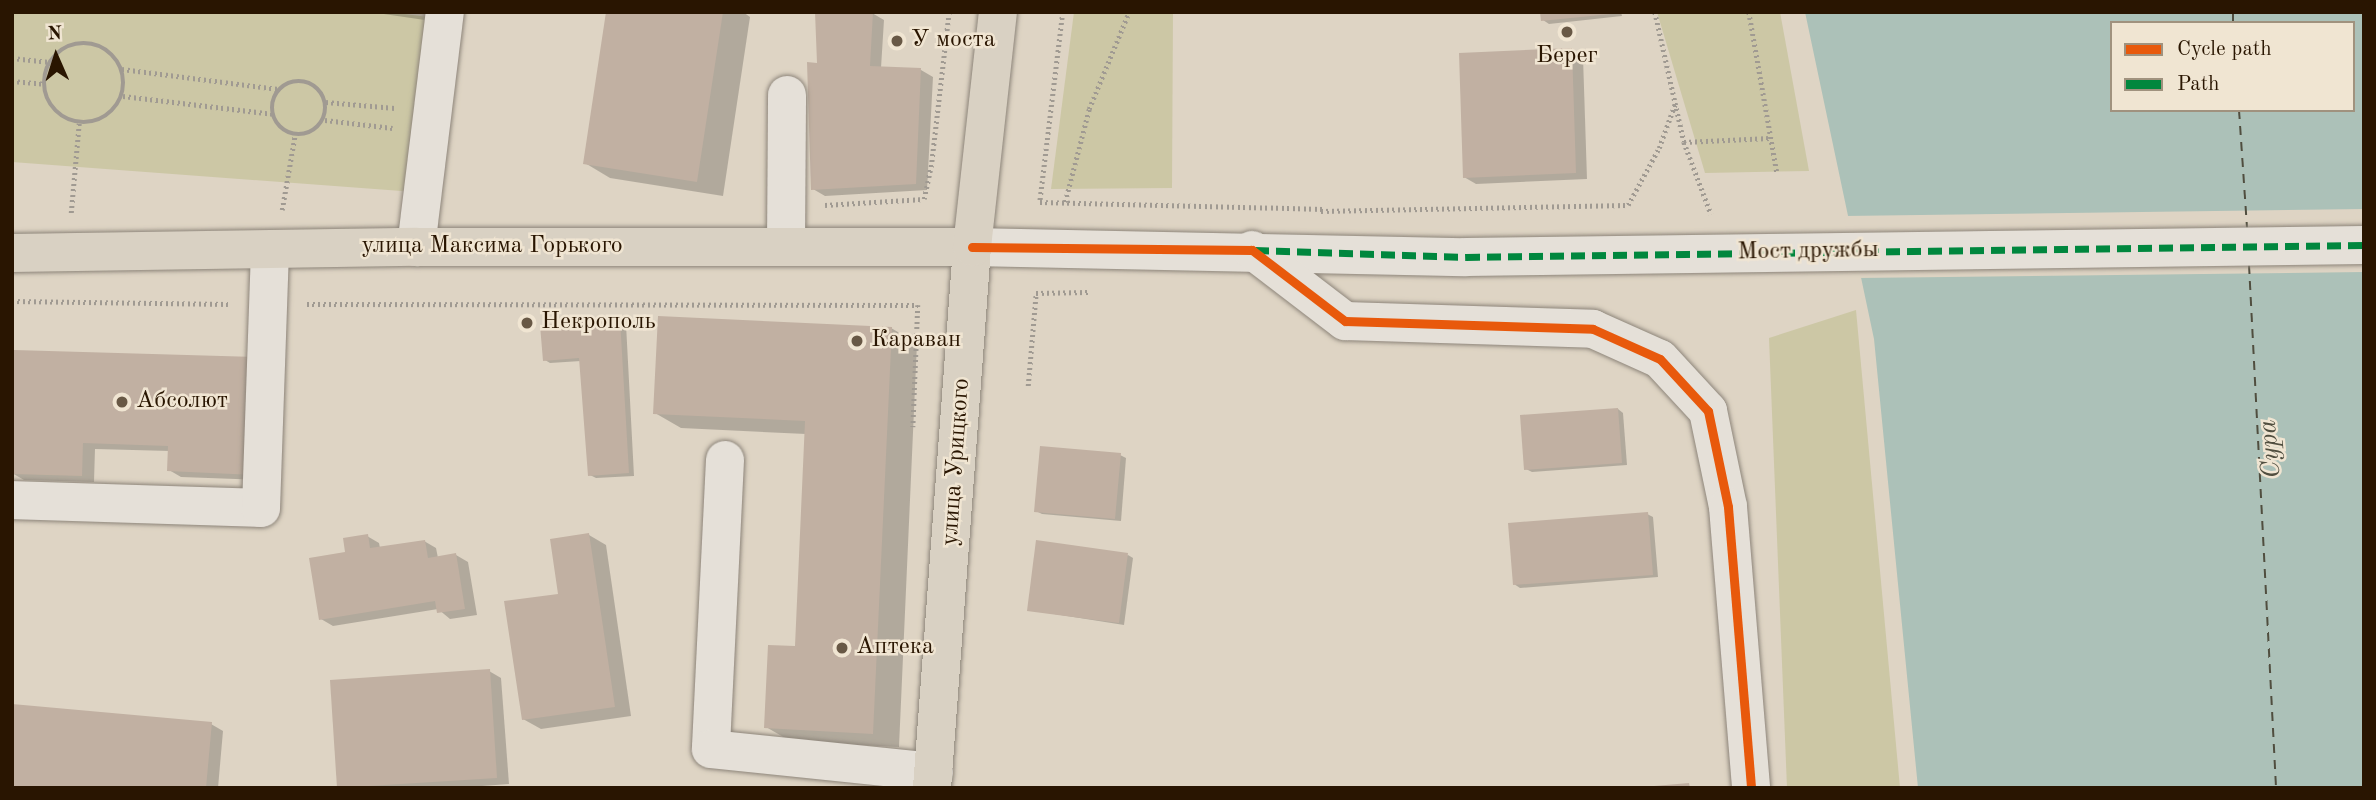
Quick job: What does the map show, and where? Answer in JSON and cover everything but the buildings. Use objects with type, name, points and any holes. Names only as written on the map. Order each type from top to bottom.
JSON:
[{"type":"main road","name":"улица Урицкого","points":[[933,780],[972,247],[998,12]]},
{"type":"main road","name":"улица Максима Горького","points":[[12,253],[275,236],[416,247],[972,247]]},
{"type":"street","points":[[416,247],[445,12]]},
{"type":"street","points":[[786,245],[787,94]]},
{"type":"street","points":[[12,500],[261,508],[267,304],[275,236]]},
{"type":"street","name":"Мост дружбы","points":[[972,247],[1466,257],[2364,244]]},
{"type":"street","points":[[1269,251],[1345,321],[1593,329],[1660,359],[1708,411],[1728,508],[1751,788]]},
{"type":"street","points":[[725,460],[711,748],[933,780]]},
{"type":"path","points":[[924,199],[931,167],[949,12]]},
{"type":"path","points":[[1063,12],[1040,202],[1324,209],[1628,205],[1659,148],[1675,104]]},
{"type":"path","points":[[1065,202],[1089,109],[1129,12]]},
{"type":"path","points":[[1655,12],[1684,142],[1741,253]]},
{"type":"path","points":[[1749,12],[1777,173]]},
{"type":"path","points":[[90,43],[104,47],[122,69],[123,96],[106,117],[79,123],[66,120],[48,102],[44,84],[50,62],[65,48],[90,43]]},
{"type":"path","points":[[12,58],[50,62]]},
{"type":"path","points":[[122,69],[279,89]]},
{"type":"path","points":[[12,81],[44,84]]},
{"type":"path","points":[[325,120],[326,102],[317,87],[309,83],[292,82],[279,89],[273,101],[273,114],[279,126],[295,135],[312,132],[325,120],[431,122]]},
{"type":"path","points":[[123,96],[273,114]]},
{"type":"path","points":[[326,102],[431,122]]},
{"type":"path","points":[[71,214],[79,123]]},
{"type":"path","points":[[275,236],[295,135]]},
{"type":"path","points":[[1684,142],[1770,138]]},
{"type":"path","points":[[1269,251],[1324,209]]},
{"type":"path","points":[[1028,386],[1035,293],[1099,291]]},
{"type":"path","points":[[12,301],[267,304],[918,304],[913,426]]},
{"type":"shaded area","points":[[12,12],[389,12],[436,18],[415,192],[12,162]]},
{"type":"shaded area","points":[[1074,12],[1173,12],[1172,188],[1051,189]]},
{"type":"shaded area","points":[[1657,12],[1780,12],[1809,171],[1705,173]]},
{"type":"shaded area","points":[[1856,310],[1900,788],[1787,788],[1769,338]]},
{"type":"water","name":"Сура","points":[[1805,12],[2364,12],[2364,788],[1918,788],[1874,339]]},
{"type":"pier","points":[[2364,209],[2364,272],[1858,278],[1844,216]]},
{"type":"ferry route","points":[[2233,12],[2233,21]]},
{"type":"ferry route","points":[[2239,112],[2247,228]]},
{"type":"ferry route","points":[[2249,265],[2276,788]]},
{"type":"marked path","points":[[1255,250],[1466,257],[2364,245]]},
{"type":"cycle path","points":[[972,247],[1252,250],[1345,321],[1593,329],[1660,359],[1708,411],[1728,507],[1751,788]]},
{"type":"place","name":"Берег","points":[[1567,32]]},
{"type":"place","name":"У моста","points":[[897,41]]},
{"type":"place","name":"Некрополь","points":[[527,323]]},
{"type":"place","name":"Караван","points":[[857,341]]},
{"type":"place","name":"Абсолют","points":[[122,402]]},
{"type":"place","name":"Аптека","points":[[842,648]]}]
